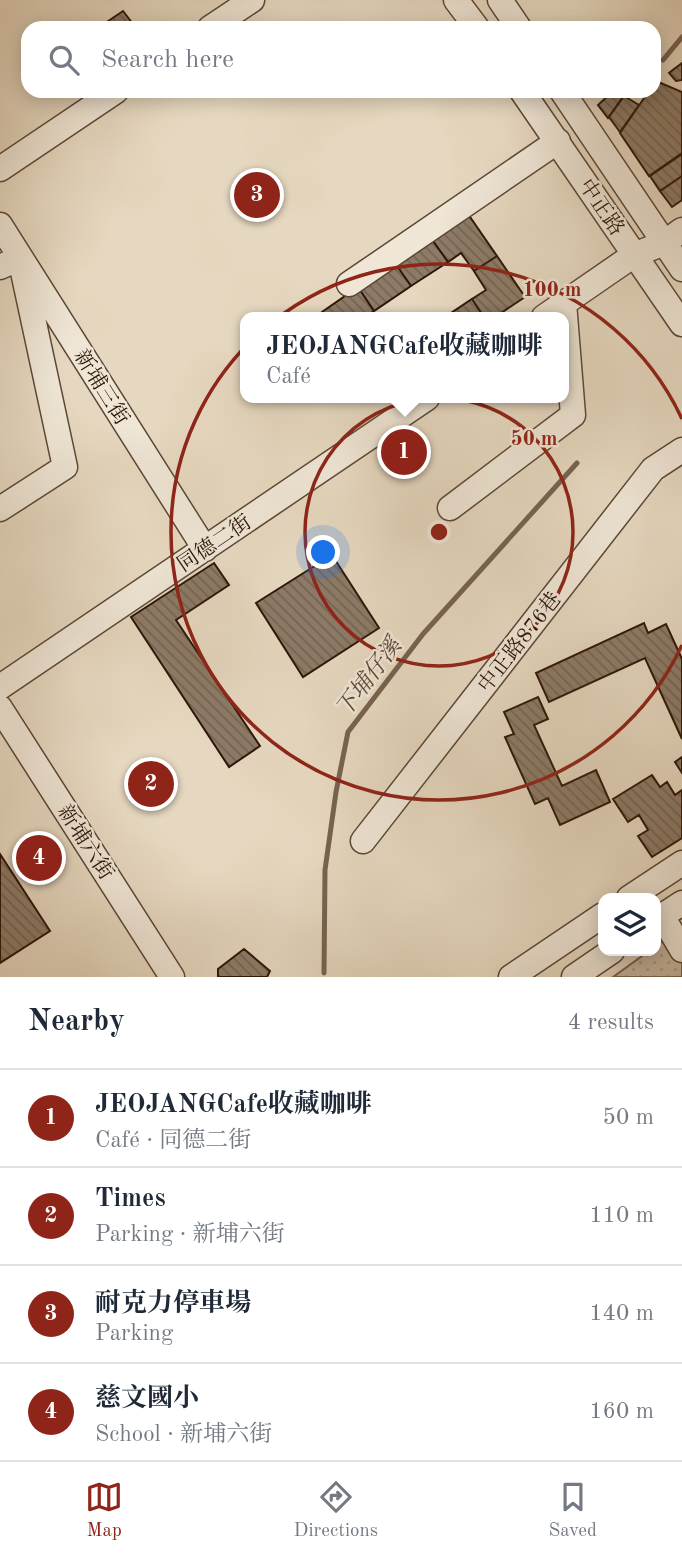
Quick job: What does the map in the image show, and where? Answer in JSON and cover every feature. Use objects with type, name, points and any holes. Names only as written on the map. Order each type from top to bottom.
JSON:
[{"type":"street","points":[[220,21],[252,0]]},
{"type":"street","points":[[456,0],[472,21]]},
{"type":"street","points":[[500,0],[514,21]]},
{"type":"street","points":[[0,169],[106,98]]},
{"type":"street","name":"中正路","points":[[527,98],[682,324]]},
{"type":"street","name":"中正路","points":[[567,98],[673,236],[682,269]]},
{"type":"street","points":[[349,284],[558,141]]},
{"type":"street","name":"新埔三街","points":[[0,225],[10,262],[205,549]]},
{"type":"street","points":[[554,310],[635,255],[673,236]]},
{"type":"street","points":[[0,509],[65,467],[10,262]]},
{"type":"street","points":[[450,508],[573,415],[569,393]]},
{"type":"street","name":"同德二街","points":[[0,687],[420,403]]},
{"type":"street","name":"中正路876巷","points":[[363,841],[653,469],[682,450]]},
{"type":"street","name":"新埔六街","points":[[0,708],[172,977]]},
{"type":"street","points":[[637,893],[682,863]]},
{"type":"street","points":[[667,913],[682,950]]},
{"type":"street","points":[[511,977],[598,918]]},
{"type":"street","points":[[574,977],[605,956]]},
{"type":"shaded area","points":[[669,936],[682,959],[682,977],[613,977],[642,956],[661,956],[661,942]]},
{"type":"building","points":[[123,11],[131,21],[108,21]]},
{"type":"building","points":[[682,63],[682,80],[676,81],[669,73]]},
{"type":"building","points":[[661,83],[682,92],[682,153],[649,176],[620,133],[644,98],[661,98]]},
{"type":"building","points":[[606,98],[622,98],[608,118],[598,105]]},
{"type":"building","points":[[623,98],[639,105],[620,132],[609,117]]},
{"type":"building","points":[[682,154],[682,176],[660,191],[650,176]]},
{"type":"building","points":[[682,176],[682,200],[672,207],[660,191]]},
{"type":"building","points":[[468,214],[497,256],[474,271],[461,253],[448,262],[431,238]]},
{"type":"building","points":[[431,238],[448,262],[411,286],[395,263]]},
{"type":"building","points":[[497,256],[525,297],[502,312],[481,312],[472,299],[486,290],[474,271]]},
{"type":"building","points":[[395,263],[411,286],[374,311],[358,287]]},
{"type":"building","points":[[358,287],[374,311],[372,312],[322,312]]},
{"type":"building","points":[[472,299],[481,312],[452,312]]},
{"type":"building","points":[[332,555],[379,628],[303,677],[256,603]]},
{"type":"building","points":[[214,563],[229,585],[176,620],[260,746],[229,767],[131,617]]},
{"type":"building","points":[[644,623],[648,633],[666,624],[682,659],[682,739],[645,658],[549,702],[536,673]]},
{"type":"building","points":[[538,697],[548,719],[534,725],[562,786],[596,770],[610,802],[560,825],[548,798],[535,804],[505,737],[514,734],[504,712]]},
{"type":"building","points":[[682,757],[682,773],[675,762]]},
{"type":"building","points":[[652,775],[660,787],[667,782],[675,795],[682,790],[682,838],[652,857],[638,836],[648,830],[639,815],[628,822],[613,799]]},
{"type":"building","points":[[0,854],[50,931],[0,963]]},
{"type":"building","points":[[244,949],[270,971],[267,977],[218,977],[218,969]]},
{"type":"waterway","name":"下埔仔溪","points":[[663,60],[682,37]]},
{"type":"waterway","name":"下埔仔溪","points":[[324,973],[325,870],[348,732],[423,634],[577,463]]},
{"type":"place","name":"耐克力停車場","points":[[257,195]]},
{"type":"place","name":"JEOJANGCafe收藏咖啡","points":[[404,452]]},
{"type":"place","name":"Times","points":[[151,784]]},
{"type":"place","name":"慈文國小","points":[[39,858]]}]
